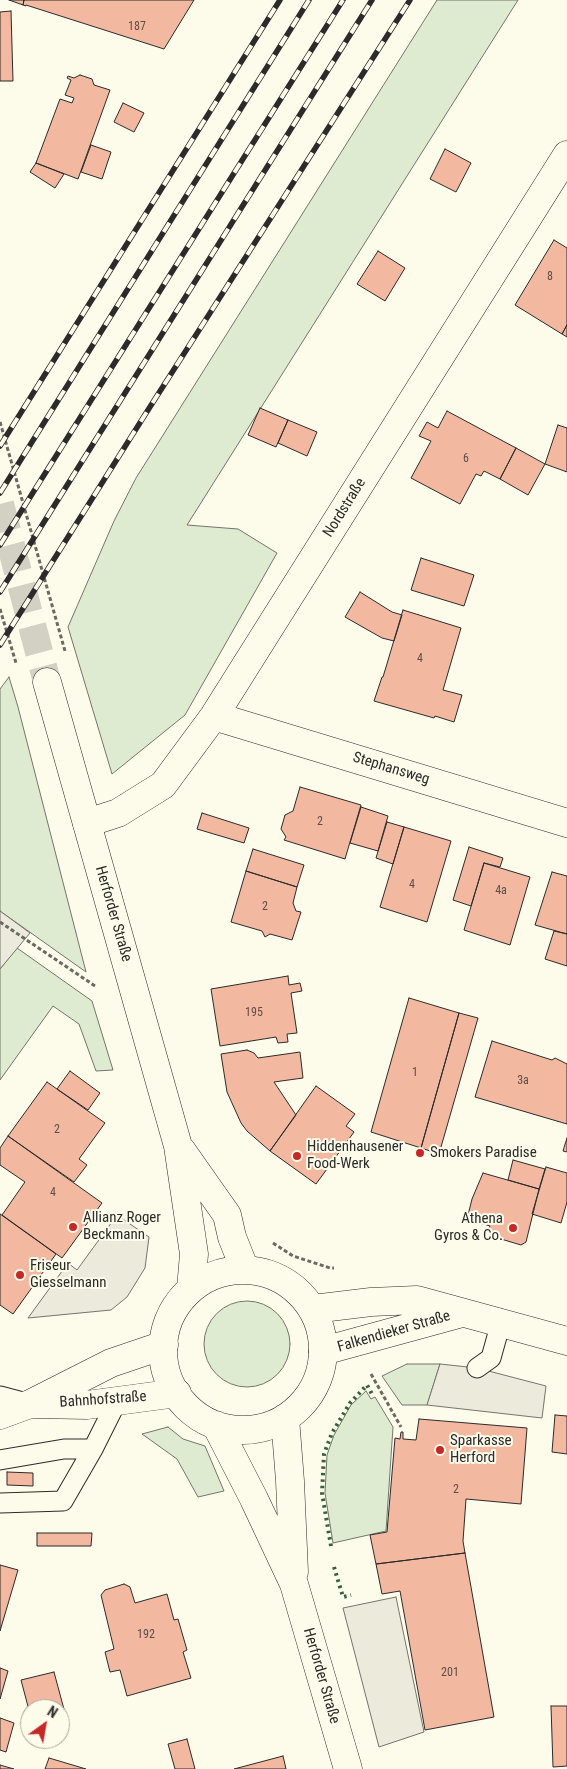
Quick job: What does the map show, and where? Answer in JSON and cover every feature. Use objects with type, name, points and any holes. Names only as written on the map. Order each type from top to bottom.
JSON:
[{"type":"street","name":"Nordstraße","points":[[87,823],[118,813],[163,785],[214,716],[567,155]]},
{"type":"street","name":"Herforder Straße","points":[[48,682],[178,1146],[194,1254],[191,1289]]},
{"type":"street","name":"Stephansweg","points":[[214,716],[567,823]]},
{"type":"street","name":"Herforder Straße","points":[[178,1146],[227,1215],[232,1237],[245,1270]]},
{"type":"street","points":[[245,1270],[266,1273],[284,1281],[300,1294],[312,1309],[319,1322],[324,1351],[312,1391],[300,1406],[285,1418],[263,1427],[240,1430],[216,1424],[201,1417],[187,1407],[169,1379],[164,1346],[166,1329],[172,1313],[181,1299],[191,1289],[207,1278],[226,1272],[245,1270]]},
{"type":"street","name":"Falkendieker Straße","points":[[312,1309],[371,1302],[417,1300],[567,1341]]},
{"type":"street","name":"Falkendieker Straße","points":[[324,1351],[464,1312]]},
{"type":"street","name":"Bahnhofstraße","points":[[0,1415],[30,1404],[111,1363],[164,1346]]},
{"type":"street","name":"Bahnhofstraße","points":[[30,1404],[87,1405],[177,1393]]},
{"type":"street","name":"Herforder Straße","points":[[285,1418],[290,1481],[294,1584]]},
{"type":"street","name":"Herforder Straße","points":[[216,1424],[294,1584],[348,1769]]},
{"type":"lane","points":[[477,1368],[491,1358],[501,1322]]},
{"type":"lane","points":[[0,1396],[30,1404]]},
{"type":"lane","points":[[0,1503],[63,1501],[93,1449],[117,1401]]},
{"type":"lane","points":[[0,1460],[64,1450],[93,1449]]},
{"type":"path","points":[[0,422],[66,656]]},
{"type":"path","points":[[0,922],[100,990]]},
{"type":"path","points":[[269,1240],[294,1256],[330,1268],[339,1267]]},
{"type":"path","points":[[367,1367],[401,1427]]},
{"type":"green space","points":[[437,0],[518,0],[187,525],[238,529],[277,553],[185,715],[112,774],[68,627],[114,521],[136,478]]},
{"type":"green space","points":[[9,677],[86,972],[0,911],[0,689]]},
{"type":"green space","points":[[17,948],[92,1001],[113,1070],[96,1071],[79,1024],[53,1006],[0,1080],[0,969]]},
{"type":"green space","points":[[247,1301],[263,1305],[277,1314],[286,1328],[290,1344],[286,1360],[277,1374],[263,1383],[247,1387],[231,1383],[217,1374],[208,1360],[204,1344],[208,1328],[217,1314],[231,1305]]},
{"type":"green space","points":[[407,1364],[440,1364],[427,1405],[402,1405],[382,1376]]},
{"type":"green space","points":[[366,1391],[371,1399],[375,1397],[393,1427],[386,1531],[333,1543],[325,1493],[327,1455],[334,1435],[351,1405]]},
{"type":"green space","points":[[168,1427],[183,1439],[205,1446],[224,1491],[198,1497],[177,1459],[142,1434]]},
{"type":"shaded area","points":[[0,911],[30,933],[0,969]]},
{"type":"shaded area","points":[[117,1215],[149,1237],[145,1268],[127,1297],[111,1310],[28,1318],[68,1263],[77,1270]]},
{"type":"shaded area","points":[[440,1364],[477,1368],[546,1386],[542,1418],[427,1405]]},
{"type":"shaded area","points":[[396,1597],[424,1732],[379,1747],[343,1608]]},
{"type":"building","points":[[9,0],[24,0],[23,5]]},
{"type":"building","points":[[24,0],[194,0],[164,49],[23,5]]},
{"type":"building","points":[[11,11],[13,81],[0,81],[0,12]]},
{"type":"building","points":[[80,75],[92,79],[94,85],[110,90],[78,179],[36,163],[60,99],[72,103],[74,98],[65,95],[71,80],[67,78],[68,76],[74,78]]},
{"type":"building","points":[[123,103],[144,113],[134,132],[114,122]]},
{"type":"building","points":[[91,145],[111,152],[102,179],[81,172]]},
{"type":"building","points":[[445,149],[471,163],[456,192],[430,179]]},
{"type":"building","points":[[36,163],[64,174],[55,188],[30,172]]},
{"type":"building","points":[[554,240],[567,248],[567,325],[562,334],[515,305]]},
{"type":"building","points":[[378,251],[405,268],[385,301],[357,284]]},
{"type":"building","points":[[567,325],[567,337],[562,334]]},
{"type":"building","points":[[260,408],[288,420],[276,447],[248,435]]},
{"type":"building","points":[[447,411],[516,448],[500,479],[484,471],[481,476],[476,474],[460,504],[411,478],[431,441],[419,436],[427,422],[438,428]]},
{"type":"building","points":[[288,420],[317,432],[307,456],[278,443]]},
{"type":"building","points":[[558,425],[567,428],[567,472],[545,464]]},
{"type":"building","points":[[516,448],[545,464],[528,495],[500,479]]},
{"type":"building","points":[[421,558],[474,575],[464,606],[411,590]]},
{"type":"building","points":[[360,592],[392,612],[402,615],[394,641],[382,638],[345,617]]},
{"type":"building","points":[[403,610],[461,628],[443,690],[462,695],[454,722],[374,701]]},
{"type":"building","points":[[300,787],[361,805],[345,859],[284,840],[286,837],[281,829],[285,815],[293,811]]},
{"type":"building","points":[[361,807],[388,816],[378,851],[350,843]]},
{"type":"building","points":[[202,813],[249,828],[244,843],[197,829]]},
{"type":"building","points":[[387,822],[404,827],[393,864],[376,858]]},
{"type":"building","points":[[404,827],[451,841],[427,922],[380,907]]},
{"type":"building","points":[[469,847],[503,858],[500,867],[484,863],[471,906],[453,900]]},
{"type":"building","points":[[253,849],[304,865],[297,887],[246,871]]},
{"type":"building","points":[[484,863],[530,877],[510,945],[464,930]]},
{"type":"building","points":[[246,871],[297,887],[293,903],[296,911],[301,912],[292,940],[270,934],[265,937],[262,931],[231,922]]},
{"type":"building","points":[[552,872],[567,876],[567,934],[535,925]]},
{"type":"building","points":[[554,931],[567,934],[567,966],[545,959]]},
{"type":"building","points":[[288,976],[289,985],[300,983],[302,991],[291,993],[297,1033],[287,1034],[288,1042],[278,1043],[276,1037],[220,1046],[211,989]]},
{"type":"building","points":[[409,998],[459,1013],[421,1148],[371,1132]]},
{"type":"building","points":[[459,1013],[478,1018],[439,1154],[421,1148]]},
{"type":"building","points":[[492,1041],[552,1060],[555,1058],[567,1064],[567,1124],[475,1097]]},
{"type":"building","points":[[247,1050],[254,1053],[258,1058],[300,1052],[303,1078],[274,1082],[296,1115],[270,1151],[247,1131],[241,1123],[227,1092],[221,1054]]},
{"type":"building","points":[[70,1071],[100,1093],[88,1110],[57,1089]]},
{"type":"building","points":[[47,1082],[105,1123],[79,1159],[87,1165],[74,1182],[8,1136]]},
{"type":"building","points":[[316,1086],[355,1114],[346,1126],[354,1132],[316,1184],[270,1151]]},
{"type":"building","points":[[8,1136],[102,1203],[62,1258],[2,1215],[25,1182],[0,1165],[0,1148]]},
{"type":"building","points":[[567,1138],[567,1152],[563,1151]]},
{"type":"building","points":[[513,1160],[545,1169],[539,1189],[508,1180]]},
{"type":"building","points":[[546,1167],[567,1173],[567,1202],[561,1223],[532,1214]]},
{"type":"building","points":[[483,1173],[539,1189],[526,1242],[521,1245],[491,1236],[488,1231],[490,1226],[471,1220],[468,1215],[472,1199]]},
{"type":"building","points":[[0,1214],[56,1254],[13,1314],[0,1305]]},
{"type":"building","points":[[555,1415],[567,1416],[567,1454],[552,1452]]},
{"type":"building","points":[[419,1419],[527,1428],[521,1504],[466,1499],[463,1541],[465,1553],[376,1564],[370,1535],[387,1532],[395,1438],[400,1439],[401,1432],[403,1432],[403,1439],[416,1440]]},
{"type":"building","points":[[7,1472],[33,1473],[33,1486],[7,1485]]},
{"type":"building","points":[[37,1533],[92,1533],[91,1546],[37,1546]]},
{"type":"building","points":[[465,1553],[494,1717],[425,1730],[400,1591],[382,1594],[376,1564]]},
{"type":"building","points":[[0,1565],[18,1570],[0,1631]]},
{"type":"building","points":[[124,1584],[130,1587],[135,1603],[167,1594],[174,1620],[178,1619],[187,1650],[183,1652],[191,1678],[127,1696],[120,1670],[110,1672],[105,1652],[114,1649],[101,1595],[105,1590]]},
{"type":"building","points":[[0,1668],[8,1671],[0,1699]]},
{"type":"building","points":[[54,1672],[61,1699],[26,1699],[21,1680]]},
{"type":"building","points":[[551,1706],[567,1706],[567,1766],[553,1767]]},
{"type":"building","points":[[0,1718],[14,1723],[6,1752],[0,1750]]},
{"type":"building","points":[[187,1739],[195,1769],[175,1769],[168,1744]]},
{"type":"building","points":[[283,1756],[286,1769],[234,1769]]},
{"type":"building","points":[[49,1758],[86,1769],[45,1769]]},
{"type":"building","points":[[0,1765],[14,1769],[0,1769]]},
{"type":"tunnel","points":[[0,504],[47,682]]},
{"type":"railway","points":[[0,446],[280,0]]},
{"type":"railway","points":[[0,493],[309,0]]},
{"type":"railway","points":[[0,545],[343,0]]},
{"type":"railway","points":[[0,592],[372,0]]},
{"type":"railway","points":[[0,645],[410,0]]},
{"type":"hedge","points":[[331,1546],[322,1493],[324,1454],[332,1433],[350,1403],[367,1385],[373,1396]]},
{"type":"hedge","points":[[334,1567],[343,1597],[351,1595]]},
{"type":"place","name":"Smokers Paradise","points":[[420,1153]]},
{"type":"place","name":"Hiddenhausener Food-Werk","points":[[297,1156]]},
{"type":"place","name":"Allianz Roger Beckmann","points":[[73,1227]]},
{"type":"place","name":"Athena Gyros & Co.","points":[[513,1228]]},
{"type":"place","name":"Friseur Giesselmann","points":[[20,1275]]},
{"type":"place","name":"Sparkasse Herford","points":[[440,1450]]}]
